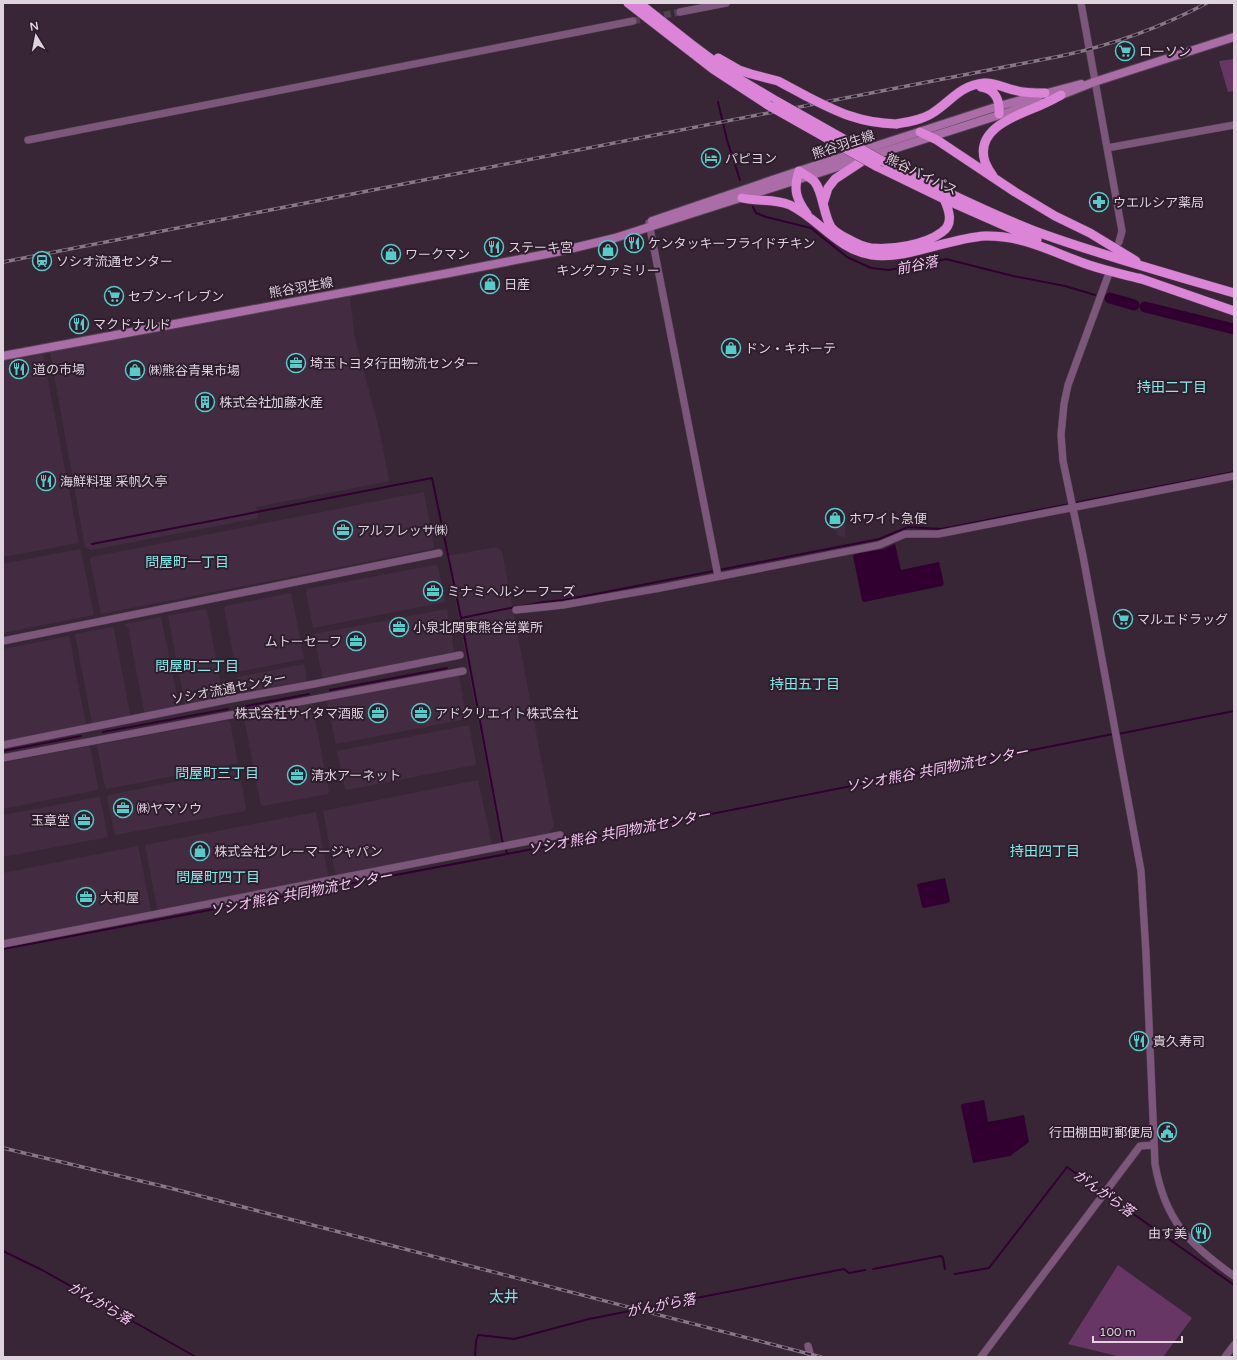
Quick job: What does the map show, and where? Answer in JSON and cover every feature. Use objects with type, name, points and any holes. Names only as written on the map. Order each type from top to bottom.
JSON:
[{"type":"highway","name":"熊谷バイパス","points":[[628,3],[713,69],[768,105],[876,166],[944,199],[1036,239],[1145,280],[1234,311]]},
{"type":"highway","name":"熊谷バイパス","points":[[640,3],[734,76],[886,163],[986,211],[1039,232],[1152,269],[1234,293]]},
{"type":"highway","points":[[691,44],[739,70],[778,81],[827,107],[863,121],[878,124],[909,122],[930,115],[959,91],[985,83],[1015,90],[1045,93]]},
{"type":"highway","points":[[972,86],[991,90],[997,97],[999,110]]},
{"type":"highway","points":[[993,176],[985,163],[984,154],[984,143],[991,132],[1000,124],[1061,95]]},
{"type":"highway","points":[[920,132],[937,140],[1015,192],[1055,216],[1090,233],[1152,269]]},
{"type":"highway","points":[[823,205],[828,188],[835,179],[843,172],[870,156]]},
{"type":"highway","points":[[809,216],[799,203],[797,195],[797,175],[807,176],[819,188],[825,214],[832,228],[842,236],[855,243],[870,248],[894,248],[924,241],[941,233],[946,229],[950,216],[944,199]]},
{"type":"highway","points":[[742,198],[776,201],[789,205],[809,216],[846,246],[873,255],[900,254],[963,239],[996,236],[1033,243],[1089,265],[1145,280]]},
{"type":"main road","name":"熊谷羽生線","points":[[650,225],[920,132],[999,110],[1061,95],[1094,82],[1234,37]]},
{"type":"main road","name":"熊谷羽生線","points":[[807,176],[930,137],[1045,93],[1074,85],[1094,82]]},
{"type":"main road","name":"熊谷羽生線","points":[[3,356],[252,308],[557,252],[603,240],[614,234],[742,198],[797,175]]},
{"type":"street","points":[[680,12],[726,3]]},
{"type":"street","points":[[1081,3],[1122,231],[1119,242]]},
{"type":"street","points":[[28,140],[634,21]]},
{"type":"street","points":[[1107,148],[1234,125]]},
{"type":"street","points":[[650,225],[718,576]]},
{"type":"street","points":[[1108,276],[1068,385],[1064,404],[1061,436],[1063,461],[1083,556],[1141,871],[1154,1149],[1159,1187],[1168,1208],[1180,1228],[1194,1245],[1234,1276]]},
{"type":"street","points":[[516,610],[563,605],[879,545],[905,534],[938,534],[1071,504],[1234,476]]},
{"type":"street","points":[[3,641],[439,553]]},
{"type":"street","name":"ソシオ流通センター","points":[[3,745],[460,655]]},
{"type":"street","points":[[3,758],[462,671]]},
{"type":"street","points":[[3,944],[560,835]]},
{"type":"street","points":[[981,1357],[1140,1146],[1154,1149]]},
{"type":"street","points":[[1225,1357],[1234,1345]]},
{"type":"street","points":[[808,1346],[811,1357]]},
{"type":"shaded area","points":[[1234,59],[1234,91],[1228,92],[1219,61]]},
{"type":"shaded area","points":[[349,297],[355,338],[380,433],[389,481],[256,507],[258,518],[91,550],[85,547],[50,352]]},
{"type":"shaded area","points":[[43,354],[79,543],[3,557],[3,362]]},
{"type":"shaded area","points":[[424,492],[434,547],[432,549],[101,614],[90,560],[92,557]]},
{"type":"shaded area","points":[[843,510],[846,537],[838,536],[837,531],[834,531],[830,512]]},
{"type":"shaded area","points":[[895,544],[901,570],[939,562],[944,584],[942,586],[864,602],[862,600],[853,556],[855,554],[884,549]]},
{"type":"shaded area","points":[[496,547],[502,552],[554,827],[549,833],[501,843],[447,556]]},
{"type":"shaded area","points":[[79,549],[81,551],[94,615],[3,633],[3,564]]},
{"type":"shaded area","points":[[435,565],[438,566],[445,602],[313,628],[306,592],[307,589]]},
{"type":"shaded area","points":[[291,593],[304,659],[237,672],[224,609],[225,606]]},
{"type":"shaded area","points":[[205,609],[207,611],[223,696],[222,698],[185,705],[168,616]]},
{"type":"shaded area","points":[[447,609],[454,650],[452,653],[324,678],[322,676],[314,634]]},
{"type":"shaded area","points":[[161,617],[179,706],[147,713],[144,711],[128,627],[126,627],[126,624]]},
{"type":"shaded area","points":[[112,627],[114,629],[130,716],[92,723],[75,634]]},
{"type":"shaded area","points":[[69,636],[86,725],[3,741],[3,649]]},
{"type":"shaded area","points":[[304,664],[307,678],[305,681],[243,693],[240,691],[237,677]]},
{"type":"shaded area","points":[[457,675],[459,676],[467,719],[336,744],[327,702],[329,700]]},
{"type":"shaded area","points":[[312,704],[329,792],[328,794],[263,806],[261,805],[244,718]]},
{"type":"shaded area","points":[[227,720],[230,722],[238,763],[107,789],[105,787],[97,745]]},
{"type":"shaded area","points":[[469,725],[476,763],[475,765],[347,790],[345,789],[337,751]]},
{"type":"shaded area","points":[[90,746],[98,788],[97,790],[3,809],[3,763]]},
{"type":"shaded area","points":[[239,769],[246,808],[245,811],[115,835],[107,797],[109,795]]},
{"type":"shaded area","points":[[478,780],[492,845],[338,875],[335,873],[323,811]]},
{"type":"shaded area","points":[[98,797],[100,798],[108,837],[3,857],[3,815]]},
{"type":"shaded area","points":[[316,812],[328,875],[327,878],[159,910],[157,908],[145,845]]},
{"type":"shaded area","points":[[138,846],[151,910],[149,912],[3,941],[3,873]]},
{"type":"shaded area","points":[[945,878],[950,901],[948,903],[924,908],[922,907],[917,884]]},
{"type":"shaded area","points":[[984,1100],[988,1122],[1024,1115],[1029,1142],[1010,1156],[973,1163],[961,1106],[962,1104]]},
{"type":"shaded area","points":[[1118,1265],[1192,1318],[1163,1357],[1121,1357],[1068,1344]]},
{"type":"waterway","name":"前谷落","points":[[718,102],[727,140],[740,180]]},
{"type":"waterway","name":"前谷落","points":[[753,207],[756,213],[766,217],[811,228],[847,257],[871,268],[889,270],[946,259],[1013,276],[1065,286],[1095,295]]},
{"type":"waterway","name":"前谷落","points":[[1110,298],[1134,305]]},
{"type":"waterway","name":"前谷落","points":[[1145,307],[1234,329]]},
{"type":"waterway","points":[[1074,503],[1234,472]]},
{"type":"waterway","points":[[92,544],[432,478],[460,613],[502,840],[507,853]]},
{"type":"waterway","points":[[523,606],[564,600],[879,539],[908,527],[941,529],[1070,504]]},
{"type":"waterway","points":[[461,618],[515,607]]},
{"type":"waterway","points":[[330,690],[447,668]]},
{"type":"waterway","points":[[246,706],[309,694]]},
{"type":"waterway","points":[[103,732],[228,709]]},
{"type":"waterway","name":"ソシオ熊谷 共同物流センター","points":[[1118,734],[1234,711]]},
{"type":"waterway","name":"ソシオ熊谷 共同物流センター","points":[[3,949],[565,843],[1113,734]]},
{"type":"waterway","points":[[3,751],[81,736]]},
{"type":"waterway","name":"がんがら落","points":[[955,1274],[989,1268],[1067,1167],[1234,1285]]},
{"type":"waterway","name":"がんがら落","points":[[3,1251],[42,1270],[196,1357]]},
{"type":"waterway","name":"がんがら落","points":[[873,1269],[941,1256],[943,1258],[945,1269]]},
{"type":"waterway","name":"がんがら落","points":[[475,1357],[478,1335],[514,1339],[589,1319],[844,1269],[849,1273],[865,1270]]},
{"type":"tunnel","points":[[633,21],[680,12]]},
{"type":"railway","points":[[3,262],[1080,52],[1136,35],[1207,3]]},
{"type":"railway","points":[[3,1148],[166,1187],[821,1357]]},
{"type":"place","name":"ローソン","points":[[1125,51]]},
{"type":"place","name":"パピヨン","points":[[711,158]]},
{"type":"place","name":"ウエルシア薬局","points":[[1099,202]]},
{"type":"place","name":"ケンタッキーフライドチキン","points":[[634,243]]},
{"type":"place","name":"ステーキ宮","points":[[494,247]]},
{"type":"place","name":"キングファミリー","points":[[608,250]]},
{"type":"place","name":"ワークマン","points":[[391,254]]},
{"type":"place","name":"ソシオ流通センター","points":[[42,261]]},
{"type":"place","name":"日産","points":[[490,284]]},
{"type":"place","name":"セブン-イレブン","points":[[114,296]]},
{"type":"place","name":"マクドナルド","points":[[79,324]]},
{"type":"place","name":"ドン・キホーテ","points":[[731,348]]},
{"type":"place","name":"埼玉トヨタ行田物流センター","points":[[296,363]]},
{"type":"place","name":"道の市場","points":[[19,369]]},
{"type":"place","name":"㈱熊谷青果市場","points":[[135,370]]},
{"type":"place","name":"株式会社加藤水産","points":[[205,402]]},
{"type":"place","name":"海鮮料理 采帆久亭","points":[[46,481]]},
{"type":"place","name":"ホワイト急便","points":[[835,518]]},
{"type":"place","name":"アルフレッサ㈱","points":[[343,530]]},
{"type":"place","name":"ミナミヘルシーフーズ","points":[[433,591]]},
{"type":"place","name":"マルエドラッグ","points":[[1123,619]]},
{"type":"place","name":"小泉北関東熊谷営業所","points":[[399,627]]},
{"type":"place","name":"ムトーセーフ","points":[[356,641]]},
{"type":"place","name":"株式会社サイタマ酒販","points":[[378,713]]},
{"type":"place","name":"アドクリエイト株式会社","points":[[421,713]]},
{"type":"place","name":"清水アーネット","points":[[297,775]]},
{"type":"place","name":"㈱ヤマソウ","points":[[123,808]]},
{"type":"place","name":"玉章堂","points":[[84,820]]},
{"type":"place","name":"株式会社クレーマージャパン","points":[[200,851]]},
{"type":"place","name":"大和屋","points":[[86,897]]},
{"type":"place","name":"貴久寿司","points":[[1139,1041]]},
{"type":"place","name":"行田棚田町郵便局","points":[[1167,1132]]},
{"type":"place","name":"由す美","points":[[1201,1233]]},
{"type":"district","name":"持田二丁目","points":[[1172,387]]},
{"type":"district","name":"問屋町一丁目","points":[[187,562]]},
{"type":"district","name":"問屋町二丁目","points":[[197,666]]},
{"type":"district","name":"持田五丁目","points":[[805,684]]},
{"type":"district","name":"問屋町三丁目","points":[[217,773]]},
{"type":"district","name":"持田四丁目","points":[[1045,851]]},
{"type":"district","name":"問屋町四丁目","points":[[218,877]]},
{"type":"district","name":"太井","points":[[504,1297]]}]
